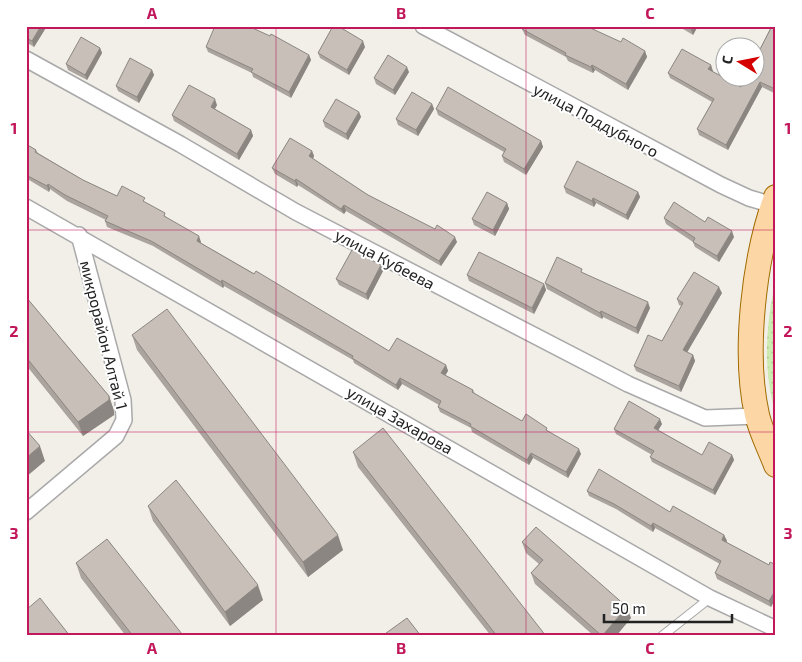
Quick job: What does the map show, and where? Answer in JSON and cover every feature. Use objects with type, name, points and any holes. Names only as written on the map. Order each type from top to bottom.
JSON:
[{"type":"main road","points":[[774,201],[754,301],[751,345],[757,416],[776,465]]},
{"type":"street","name":"улица Поддубного","points":[[423,26],[748,198],[774,201]]},
{"type":"street","name":"улица Кубеева","points":[[26,59],[172,139],[296,212],[643,391],[705,418],[757,416]]},
{"type":"street","name":"улица Захарова","points":[[26,207],[79,235],[710,598],[776,629]]},
{"type":"street","name":"микрорайон Алтай 1","points":[[26,512],[116,436],[124,420],[123,400],[79,235]]},
{"type":"lane","points":[[662,636],[710,598]]},
{"type":"green space","points":[[776,279],[776,414],[769,381],[767,346],[770,312]]},
{"type":"building","points":[[26,26],[41,26],[32,41],[26,38]]},
{"type":"building","points":[[215,26],[248,26],[270,36],[271,34],[309,55],[289,92],[251,72],[253,69],[206,47]]},
{"type":"building","points":[[333,26],[338,26],[363,41],[347,70],[318,53]]},
{"type":"building","points":[[524,26],[573,26],[577,29],[578,26],[586,26],[621,42],[623,38],[645,51],[626,84],[592,65],[591,67],[565,55],[566,53],[522,29]]},
{"type":"building","points":[[772,26],[776,26],[775,89],[764,84],[764,42]]},
{"type":"building","points":[[81,37],[100,48],[85,75],[66,64]]},
{"type":"building","points":[[682,49],[711,65],[708,69],[714,72],[714,88],[757,88],[726,145],[697,129],[714,99],[668,73]]},
{"type":"building","points":[[388,55],[407,67],[393,90],[374,78]]},
{"type":"building","points":[[130,58],[152,70],[137,97],[116,86]]},
{"type":"building","points":[[189,85],[215,99],[211,107],[251,130],[237,154],[172,115]]},
{"type":"building","points":[[448,87],[541,141],[524,169],[502,156],[506,149],[436,109]]},
{"type":"building","points":[[412,92],[432,104],[416,130],[396,119]]},
{"type":"building","points":[[336,99],[359,112],[346,134],[323,121]]},
{"type":"building","points":[[290,138],[312,151],[309,156],[368,195],[435,229],[437,225],[455,237],[439,261],[344,205],[341,209],[296,179],[295,181],[272,168]]},
{"type":"building","points":[[26,144],[36,150],[35,152],[83,180],[117,196],[122,186],[145,198],[143,201],[165,213],[164,216],[199,236],[197,241],[254,274],[256,271],[389,351],[397,338],[446,365],[441,373],[473,390],[472,392],[522,421],[526,414],[547,428],[546,430],[579,449],[566,472],[531,453],[527,460],[470,426],[471,424],[438,407],[441,401],[400,378],[396,385],[352,358],[353,356],[222,280],[221,282],[151,241],[105,221],[108,216],[65,195],[48,184],[47,186],[26,175],[28,172],[26,171]]},
{"type":"building","points":[[577,161],[638,192],[626,215],[593,198],[592,201],[564,187]]},
{"type":"building","points":[[487,192],[507,203],[493,230],[472,219]]},
{"type":"building","points":[[674,202],[705,222],[708,217],[732,231],[717,256],[693,242],[695,238],[664,218]]},
{"type":"building","points":[[352,250],[381,265],[366,294],[336,279]]},
{"type":"building","points":[[479,252],[544,284],[532,308],[467,275]]},
{"type":"building","points":[[557,257],[582,269],[581,272],[648,302],[636,328],[601,311],[600,313],[545,283]]},
{"type":"building","points":[[694,272],[719,287],[683,350],[693,355],[679,386],[634,366],[648,335],[662,341],[683,303],[677,299]]},
{"type":"building","points":[[26,297],[109,396],[109,400],[78,422],[26,357]]},
{"type":"building","points":[[167,309],[338,535],[303,562],[132,335]]},
{"type":"building","points":[[629,401],[660,419],[654,428],[702,455],[709,442],[732,455],[713,490],[650,457],[654,451],[614,429]]},
{"type":"building","points":[[383,428],[546,636],[497,636],[353,452]]},
{"type":"building","points":[[26,430],[40,446],[26,458]]},
{"type":"building","points":[[599,469],[670,512],[673,506],[724,535],[722,540],[769,565],[770,562],[776,565],[776,589],[769,601],[715,573],[721,561],[653,523],[651,526],[614,504],[587,491]]},
{"type":"building","points":[[176,480],[258,585],[225,612],[148,506]]},
{"type":"building","points":[[536,527],[627,607],[602,636],[531,573],[543,560],[522,542]]},
{"type":"building","points":[[107,539],[182,634],[179,636],[133,636],[76,563]]},
{"type":"building","points":[[40,598],[70,636],[26,636],[26,610]]},
{"type":"building","points":[[407,618],[421,636],[382,636]]}]
